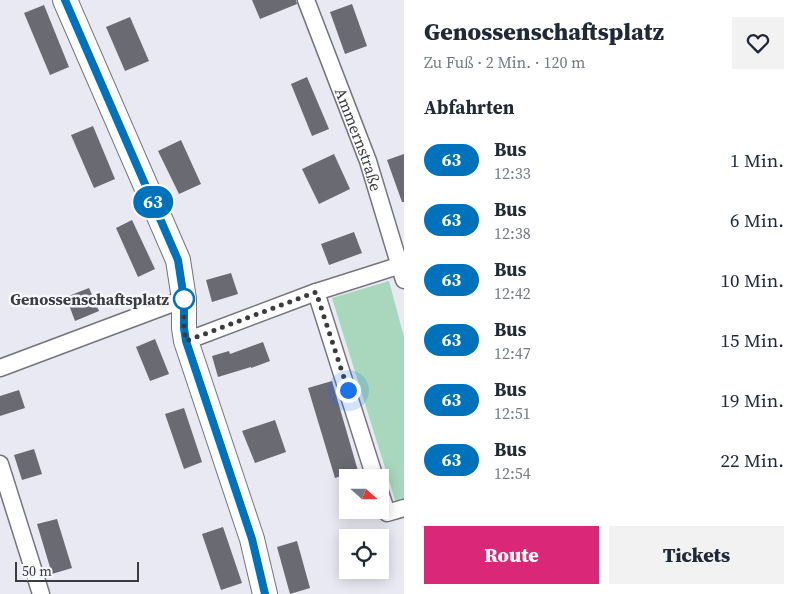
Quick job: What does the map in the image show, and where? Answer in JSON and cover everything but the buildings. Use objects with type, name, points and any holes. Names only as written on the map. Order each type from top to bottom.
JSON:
[{"type":"street","points":[[66,0],[178,260],[184,299],[186,341],[252,539],[265,594]]},
{"type":"street","name":"Ammernstraße","points":[[306,0],[368,161],[403,270]]},
{"type":"street","points":[[186,341],[316,292],[403,270]]},
{"type":"street","points":[[316,292],[372,469]]},
{"type":"street","points":[[0,368],[184,299]]},
{"type":"street","points":[[0,464],[41,594]]},
{"type":"street","points":[[389,512],[404,508]]},
{"type":"green space","points":[[389,281],[404,337],[404,500],[396,503],[389,481],[389,469],[385,469],[332,298]]},
{"type":"bus line","name":"63","points":[[65,0],[178,260],[184,299],[186,341],[252,539],[265,594]]},
{"type":"place","name":"Genossenschaftsplatz","points":[[184,299]]},
{"type":"route","points":[[184,299],[186,341],[316,292],[348,390]]}]
